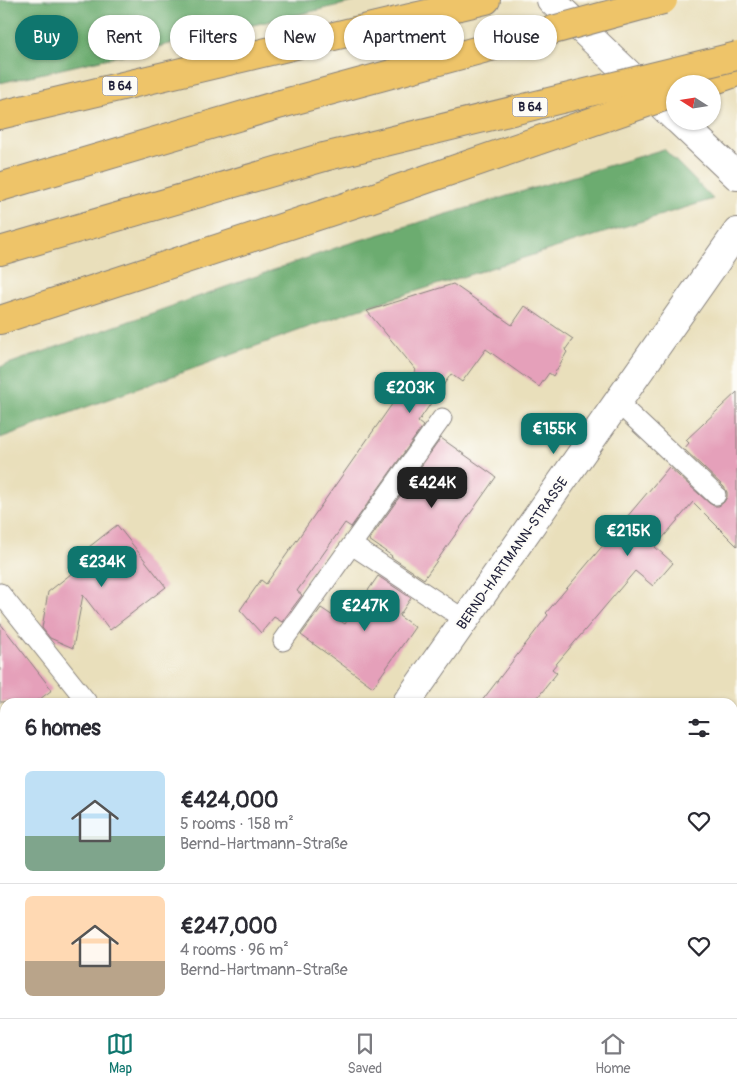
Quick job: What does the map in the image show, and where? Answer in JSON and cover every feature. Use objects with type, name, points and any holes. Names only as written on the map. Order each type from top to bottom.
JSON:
[{"type":"highway","name":"B 64","points":[[0,115],[486,0]]},
{"type":"highway","points":[[0,187],[281,104],[663,0]]},
{"type":"highway","name":"B 64","points":[[0,251],[324,157],[737,56]]},
{"type":"highway","points":[[721,78],[737,72]]},
{"type":"highway","name":"B 64","points":[[0,320],[369,199],[666,96]]},
{"type":"street","points":[[551,0],[666,109]]},
{"type":"street","points":[[688,130],[737,176]]},
{"type":"street","name":"BERND-HARTMANN-STRASSE","points":[[410,698],[737,232]]},
{"type":"lane","points":[[617,402],[716,496]]},
{"type":"lane","points":[[283,641],[442,418]]},
{"type":"lane","points":[[352,545],[465,620]]},
{"type":"lane","points":[[0,593],[84,698]]},
{"type":"green space","points":[[0,0],[362,0],[297,15],[265,15],[265,22],[255,25],[255,15],[170,15],[170,44],[160,46],[160,15],[88,15],[88,60],[100,60],[0,83]]},
{"type":"green space","points":[[664,149],[713,199],[359,309],[0,438],[0,367],[344,245]]},
{"type":"building","points":[[453,284],[512,325],[525,306],[573,339],[565,350],[567,352],[553,376],[549,373],[539,387],[486,349],[462,382],[451,374],[418,422],[423,426],[351,527],[345,523],[297,591],[302,595],[282,622],[274,617],[261,633],[240,610],[261,580],[266,584],[416,370],[367,311]]},
{"type":"building","points":[[737,392],[737,546],[693,502],[655,547],[673,563],[653,586],[635,571],[552,669],[557,673],[537,698],[484,698],[548,615],[546,613],[669,467],[709,503],[719,506],[724,502],[727,492],[724,487],[684,449],[689,443],[686,440]]},
{"type":"building","points":[[441,438],[496,477],[424,579],[369,540]]},
{"type":"building","points":[[117,525],[166,587],[110,630],[83,595],[73,648],[50,638],[42,628],[48,592],[95,555],[89,547]]},
{"type":"building","points":[[378,576],[411,598],[399,616],[415,627],[373,687],[301,635],[321,608],[345,624]]},
{"type":"building","points":[[0,623],[52,690],[41,698],[0,698]]}]
